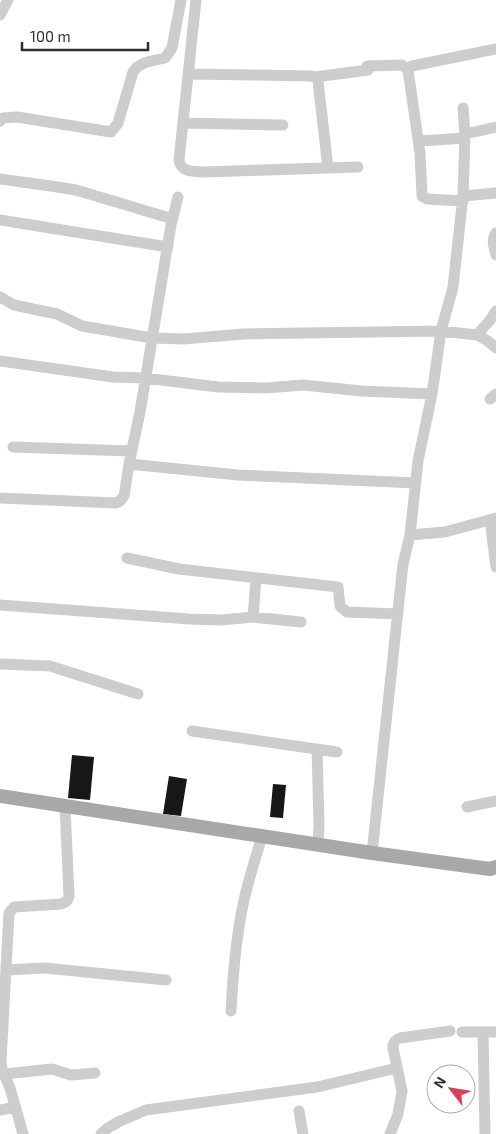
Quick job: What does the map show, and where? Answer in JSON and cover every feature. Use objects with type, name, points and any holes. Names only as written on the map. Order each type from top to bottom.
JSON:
[{"type":"main road","points":[[0,796],[372,853],[490,868],[496,867]]},
{"type":"street","points":[[0,15],[8,0]]},
{"type":"street","points":[[0,121],[3,118],[17,117],[111,132],[118,123],[132,72],[136,66],[141,63],[165,58],[172,48],[181,0]]},
{"type":"street","points":[[196,0],[178,160],[180,165],[186,170],[204,172],[358,167]]},
{"type":"street","points":[[408,70],[412,66],[496,49]]},
{"type":"street","points":[[188,74],[315,77],[368,68],[402,65],[408,70],[419,141],[422,196],[427,199],[463,198],[496,193]]},
{"type":"street","points":[[315,77],[318,81],[328,168]]},
{"type":"street","points":[[372,853],[403,564],[410,535],[418,461],[432,394],[441,331],[453,287],[463,198],[465,136],[463,108]]},
{"type":"street","points":[[183,123],[283,124]]},
{"type":"street","points":[[419,141],[465,136],[496,127]]},
{"type":"street","points":[[0,179],[76,190],[173,219]]},
{"type":"street","points":[[0,498],[116,503],[124,496],[178,197]]},
{"type":"street","points":[[0,220],[168,247]]},
{"type":"street","points":[[496,233],[493,241],[496,254]]},
{"type":"street","points":[[0,297],[14,304],[57,314],[82,326],[152,338],[184,339],[244,334],[441,331],[477,334],[496,348]]},
{"type":"street","points":[[477,334],[496,311]]},
{"type":"street","points":[[0,361],[113,377],[146,378],[218,386],[266,388],[303,385],[362,391],[432,394]]},
{"type":"street","points":[[13,447],[131,451]]},
{"type":"street","points":[[129,464],[238,475],[416,483]]},
{"type":"street","points":[[410,535],[445,532],[493,519],[496,567]]},
{"type":"street","points":[[127,558],[179,570],[338,587],[340,606],[347,612],[398,614]]},
{"type":"street","points":[[253,617],[256,578]]},
{"type":"street","points":[[0,605],[190,619],[221,620],[253,617],[301,622]]},
{"type":"street","points":[[0,664],[50,666],[138,694]]},
{"type":"street","points":[[192,731],[337,752]]},
{"type":"street","points":[[318,749],[318,845]]},
{"type":"street","points":[[467,807],[496,801]]},
{"type":"street","points":[[23,1134],[1,1062],[2,1015],[9,913],[11,909],[18,906],[61,904],[68,900],[65,806]]},
{"type":"street","points":[[231,1011],[235,958],[244,899],[262,836]]},
{"type":"street","points":[[6,970],[46,968],[166,980]]},
{"type":"street","points":[[390,1134],[398,1114],[402,1091],[393,1043],[400,1038],[450,1031]]},
{"type":"street","points":[[462,1032],[496,1032]]},
{"type":"street","points":[[483,1032],[490,1122],[485,1134]]},
{"type":"street","points":[[101,1134],[118,1122],[146,1110],[318,1088],[397,1068]]},
{"type":"street","points":[[4,1074],[52,1069],[71,1075],[95,1074]]},
{"type":"street","points":[[0,1110],[16,1107]]},
{"type":"street","points":[[299,1110],[303,1134]]},
{"type":"building","points":[[72,755],[94,757],[90,800],[68,798]]},
{"type":"building","points":[[169,776],[187,779],[181,816],[163,814]]},
{"type":"building","points":[[273,784],[286,785],[283,818],[270,817]]}]
